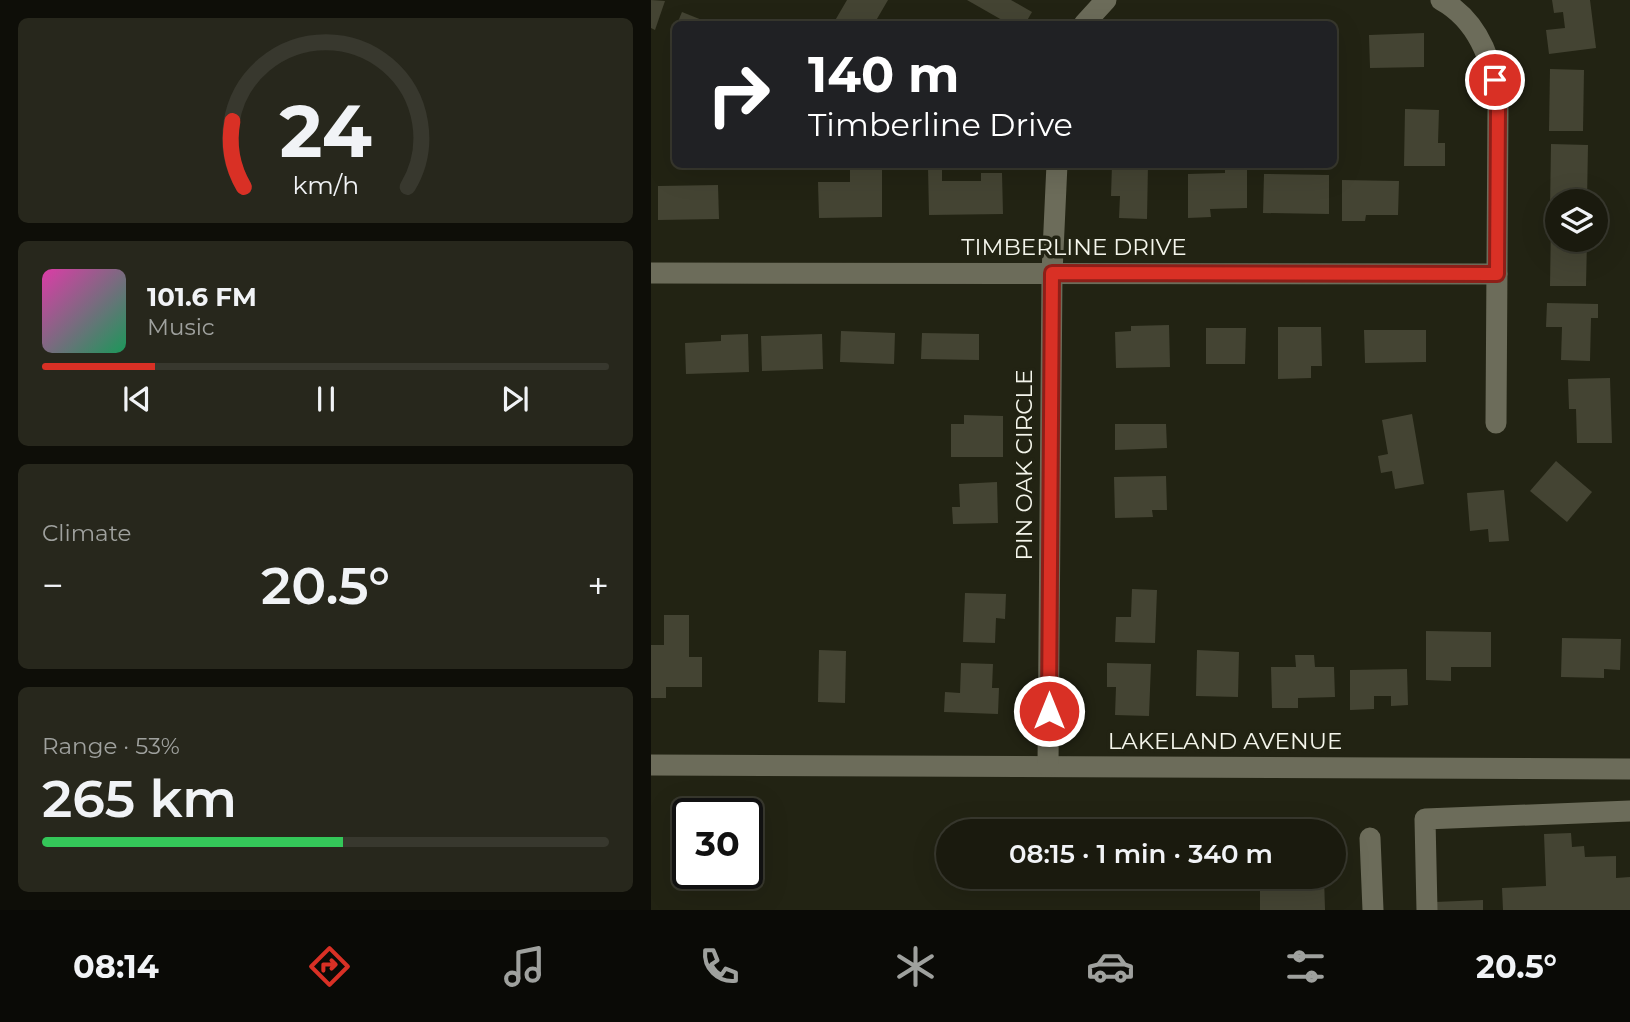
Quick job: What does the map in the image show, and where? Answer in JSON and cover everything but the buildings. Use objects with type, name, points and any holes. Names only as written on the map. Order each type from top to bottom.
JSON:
[{"type":"street","points":[[1087,21],[1107,0]]},
{"type":"street","points":[[1441,0],[1456,8],[1478,37],[1490,58],[1495,80],[1498,107],[1496,423]]},
{"type":"street","name":"PIN OAK CIRCLE","points":[[1048,766],[1052,273],[1057,168]]},
{"type":"street","name":"TIMBERLINE DRIVE","points":[[651,273],[1497,274]]},
{"type":"street","name":"LAKELAND AVENUE","points":[[651,765],[1630,769]]},
{"type":"street","points":[[1427,910],[1425,819],[1630,811]]},
{"type":"street","points":[[1370,838],[1373,910]]},
{"type":"route","points":[[1049,711],[1052,273],[1497,274],[1498,107],[1495,80]]}]
